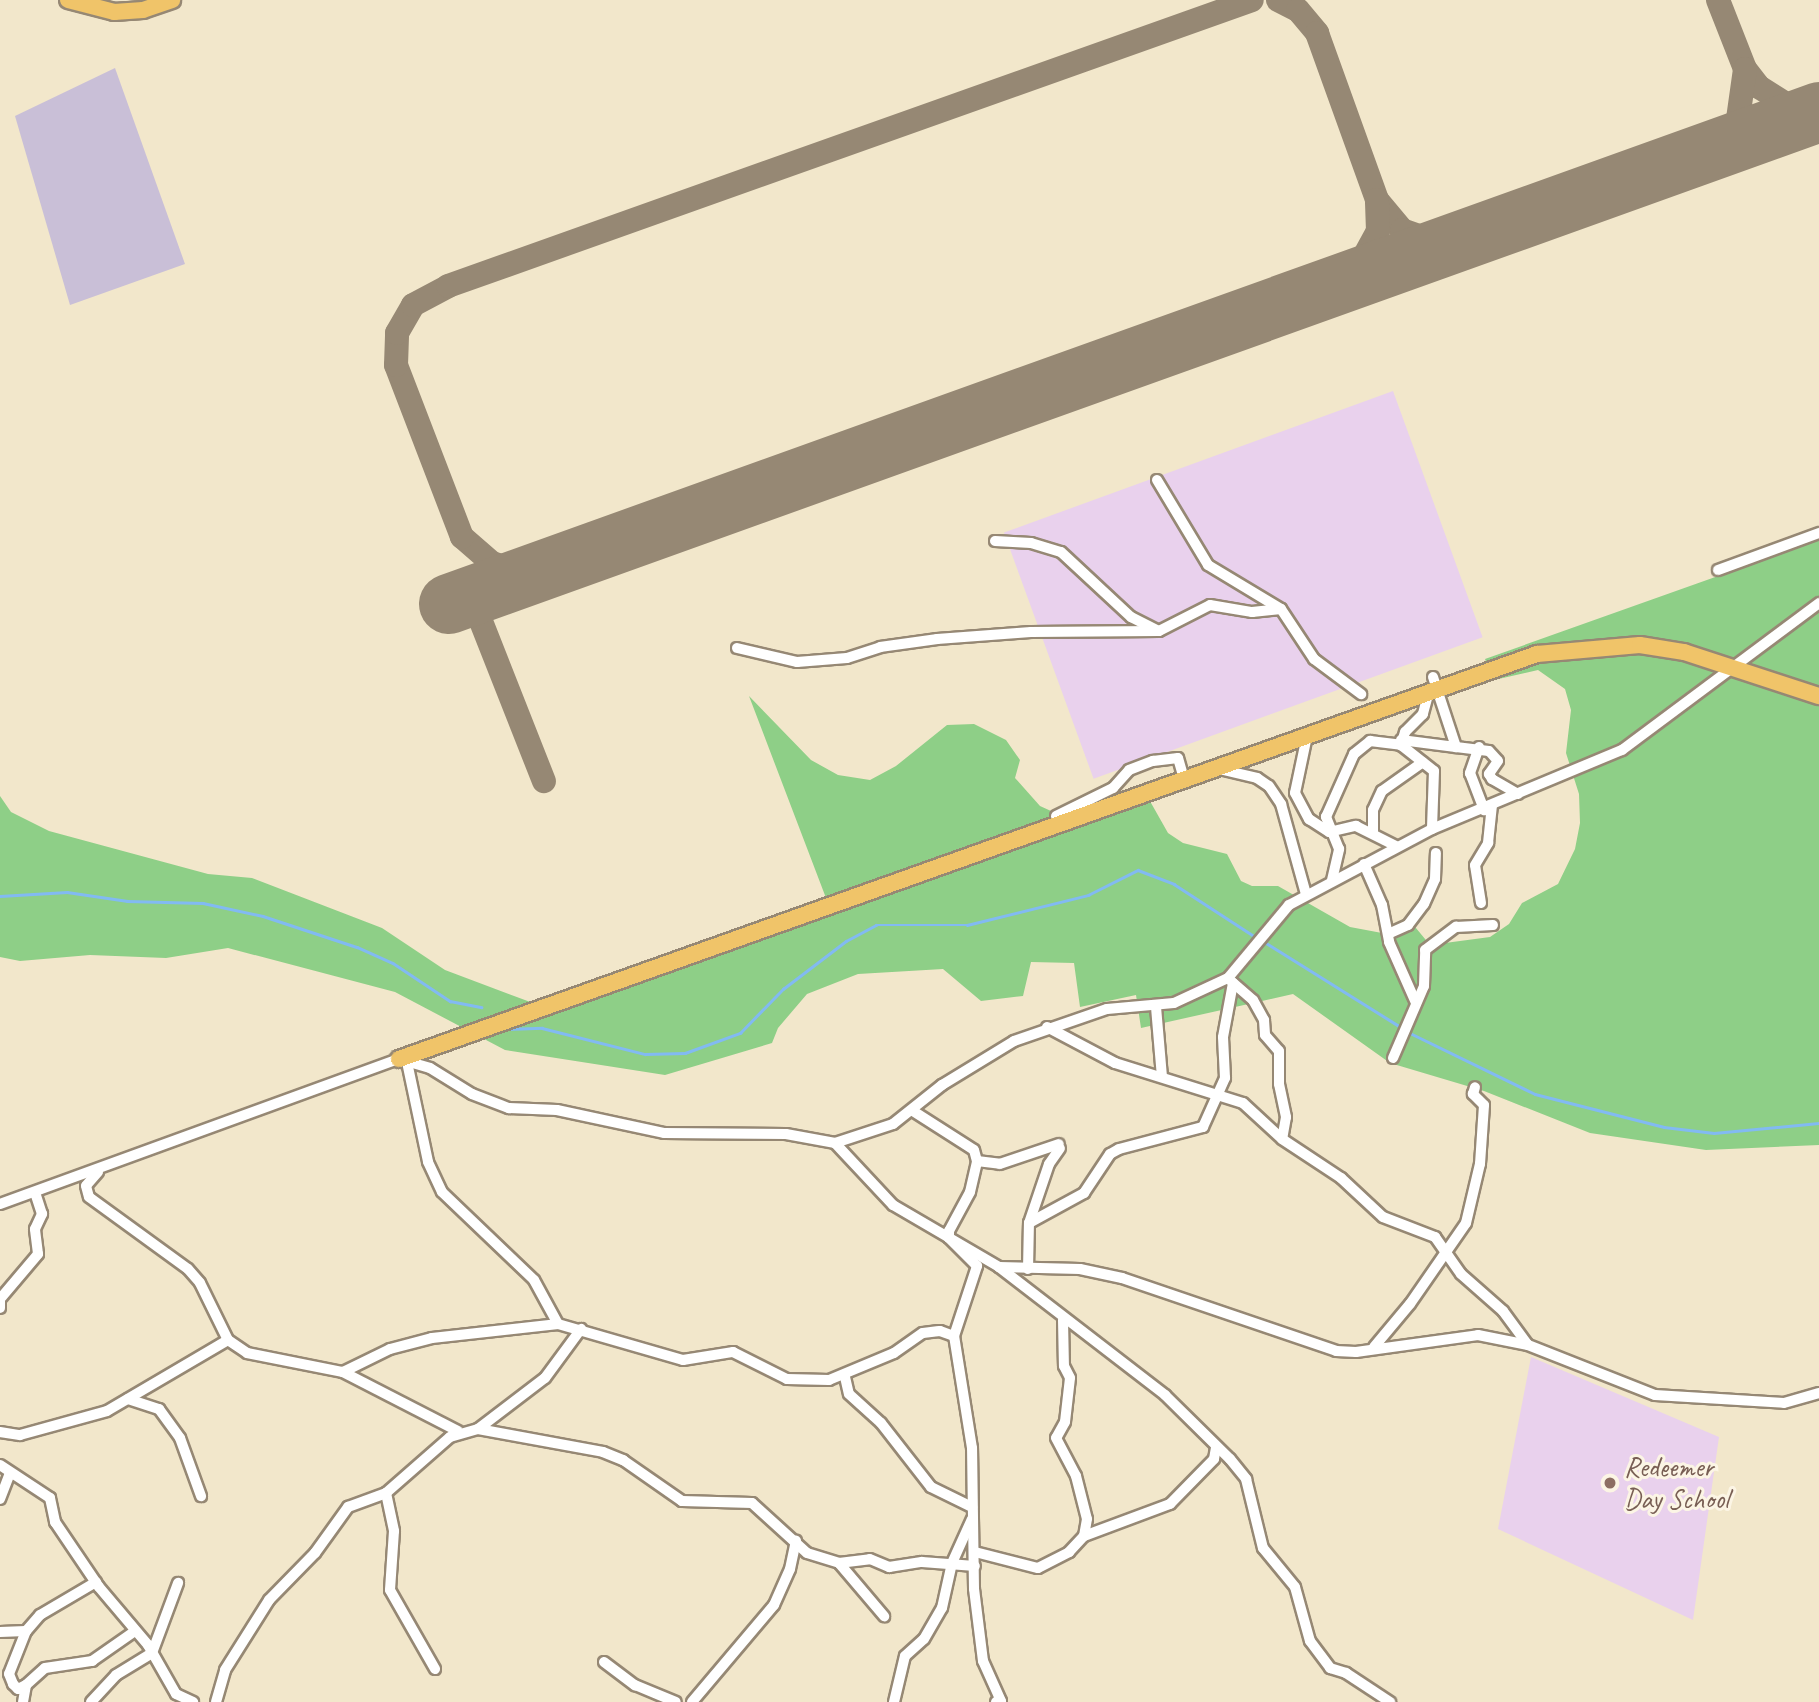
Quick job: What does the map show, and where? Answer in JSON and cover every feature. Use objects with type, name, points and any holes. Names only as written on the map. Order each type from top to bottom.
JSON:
[{"type":"main road","points":[[68,0],[114,12],[143,10],[172,0]]},
{"type":"main road","points":[[403,1060],[1307,736],[1433,688],[1537,654],[1640,645],[1732,666],[1819,696]]},
{"type":"street","points":[[1157,480],[1208,565],[1281,609],[1314,659],[1361,694]]},
{"type":"street","points":[[1718,570],[1819,533]]},
{"type":"street","points":[[995,541],[1031,542],[1061,552],[1131,617],[1159,631]]},
{"type":"street","points":[[1029,1223],[1084,1193],[1110,1154],[1119,1149],[1203,1127],[1225,1078],[1223,1037],[1231,980],[1273,919],[1306,894],[1396,846],[1641,739],[1732,666],[1819,603]]},
{"type":"street","points":[[737,648],[797,662],[847,658],[880,647],[937,639],[1031,632],[1159,631],[1210,605],[1252,612],[1281,609]]},
{"type":"street","points":[[1401,743],[1423,714],[1433,688]]},
{"type":"street","points":[[1433,688],[1456,747]]},
{"type":"street","points":[[1307,736],[1295,793],[1309,819],[1329,832],[1339,849],[1332,880]]},
{"type":"street","points":[[1329,832],[1330,802],[1359,746],[1370,741],[1479,747],[1498,761],[1489,774],[1492,779],[1518,794]]},
{"type":"street","points":[[1401,743],[1436,777],[1431,798],[1432,829]]},
{"type":"street","points":[[1479,747],[1470,773],[1488,808],[1488,843],[1474,875],[1481,904]]},
{"type":"street","points":[[1056,816],[1112,788],[1129,770],[1153,761],[1178,758],[1182,772]]},
{"type":"street","points":[[1373,833],[1373,810],[1382,791],[1423,762]]},
{"type":"street","points":[[1215,768],[1244,774],[1269,786],[1281,804],[1306,894]]},
{"type":"street","points":[[1329,832],[1356,826],[1396,846]]},
{"type":"street","points":[[1388,934],[1409,925],[1424,904],[1435,879],[1436,853]]},
{"type":"street","points":[[1364,864],[1382,905],[1388,934],[1416,1003]]},
{"type":"street","points":[[1393,1058],[1424,986],[1426,950],[1456,927],[1493,925]]},
{"type":"street","points":[[0,1205],[403,1060],[440,1072],[472,1094],[509,1108],[556,1110],[664,1133],[786,1134],[835,1143],[893,1124],[967,1068],[1047,1027],[1107,1009],[1156,1007],[1231,980]]},
{"type":"street","points":[[1231,980],[1261,1012],[1265,1035],[1281,1057],[1279,1084],[1286,1117],[1282,1139]]},
{"type":"street","points":[[1156,1007],[1162,1077]]},
{"type":"street","points":[[1047,1027],[1115,1063],[1243,1103],[1282,1139],[1341,1178],[1383,1217],[1435,1237],[1445,1254],[1503,1311],[1528,1345]]},
{"type":"street","points":[[403,1060],[428,1161],[442,1192],[534,1280],[558,1324]]},
{"type":"street","points":[[1370,1349],[1382,1342],[1466,1223],[1476,1192],[1484,1105],[1474,1094],[1475,1087]]},
{"type":"street","points":[[912,1111],[974,1150],[977,1161],[970,1192],[949,1238]]},
{"type":"street","points":[[835,1143],[893,1205],[999,1267],[1063,1320],[1165,1395],[1246,1479],[1263,1548],[1295,1587],[1310,1641],[1330,1668],[1346,1673],[1390,1702]]},
{"type":"street","points":[[977,1161],[1000,1164],[1060,1146],[1049,1164],[1029,1223],[1028,1269]]},
{"type":"street","points":[[101,1169],[86,1186],[89,1197],[188,1269],[200,1283],[228,1340],[247,1353],[343,1372],[458,1432]]},
{"type":"street","points":[[0,1308],[0,1299],[38,1254],[35,1229],[42,1214],[35,1192]]},
{"type":"street","points":[[949,1238],[977,1266],[954,1336],[972,1448],[975,1566],[983,1661],[1001,1701],[996,1702]]},
{"type":"street","points":[[999,1267],[1080,1269],[1122,1278],[1336,1351],[1478,1335],[1528,1345],[1654,1395],[1784,1403],[1819,1393]]},
{"type":"street","points":[[1063,1320],[1064,1366],[1070,1378],[1065,1422],[1056,1438],[1076,1475],[1087,1519],[1084,1536]]},
{"type":"street","points":[[343,1372],[390,1349],[432,1338],[558,1324],[683,1360],[733,1352],[787,1379],[845,1377],[923,1334],[940,1331],[954,1336]]},
{"type":"street","points":[[478,1429],[545,1378],[581,1329]]},
{"type":"street","points":[[0,1432],[20,1435],[76,1423],[128,1399],[228,1340]]},
{"type":"street","points":[[845,1377],[849,1394],[881,1423],[931,1488],[972,1507]]},
{"type":"street","points":[[128,1399],[159,1409],[180,1438],[201,1496]]},
{"type":"street","points":[[216,1702],[225,1670],[269,1600],[315,1553],[348,1507],[386,1493],[458,1432],[478,1429],[603,1452],[623,1460],[682,1501],[752,1503],[807,1553],[839,1563],[870,1559],[889,1567],[952,1563],[975,1566]]},
{"type":"street","points":[[975,1552],[1038,1569],[1069,1552],[1084,1536],[1170,1504],[1214,1459],[1216,1448]]},
{"type":"street","points":[[0,1465],[50,1498],[55,1522],[96,1582],[152,1653],[176,1694],[193,1702]]},
{"type":"street","points":[[0,1499],[10,1473]]},
{"type":"street","points":[[386,1493],[394,1531],[390,1590],[435,1669]]},
{"type":"street","points":[[894,1702],[905,1656],[924,1639],[942,1608],[952,1563],[973,1518]]},
{"type":"street","points":[[692,1702],[774,1605],[790,1569],[796,1541]]},
{"type":"street","points":[[839,1563],[878,1604],[884,1616]]},
{"type":"street","points":[[96,1582],[40,1615],[26,1630],[9,1674],[18,1689],[45,1668],[92,1661],[135,1631]]},
{"type":"street","points":[[91,1702],[116,1675],[152,1653],[178,1583]]},
{"type":"street","points":[[0,1632],[26,1630]]},
{"type":"street","points":[[604,1662],[635,1685],[676,1702]]},
{"type":"street","points":[[23,1702],[26,1685]]},
{"type":"shaded area","points":[[115,68],[185,264],[70,305],[15,116]]},
{"type":"shaded area","points":[[1393,391],[1483,637],[1094,779],[1004,533]]},
{"type":"shaded area","name":"Redeemer Day School","points":[[1531,1357],[1719,1437],[1693,1620],[1498,1529]]},
{"type":"green space","points":[[1819,540],[1819,1145],[1706,1150],[1590,1133],[1484,1091],[1390,1063],[1293,994],[1141,1028],[1136,995],[1080,1007],[1074,963],[1031,962],[1023,996],[981,1001],[943,969],[858,974],[807,994],[778,1028],[772,1043],[665,1075],[505,1050],[395,992],[228,948],[166,958],[90,955],[20,961],[0,957],[0,796],[11,812],[49,831],[208,874],[252,878],[382,928],[445,970],[533,1003],[826,898],[749,696],[811,760],[838,775],[870,780],[896,766],[947,725],[974,724],[1006,740],[1020,760],[1015,778],[1040,806],[1062,816],[1142,787],[1168,833],[1183,843],[1227,854],[1241,881],[1252,886],[1278,886],[1350,927],[1382,933],[1411,922],[1430,945],[1490,937],[1509,924],[1522,903],[1558,884],[1575,849],[1580,823],[1579,794],[1566,753],[1571,710],[1565,689],[1538,670],[1494,680],[1485,659]]},
{"type":"waterway","points":[[505,1029],[542,1028],[645,1054],[685,1053],[740,1033],[783,989],[846,941],[876,925],[967,925],[1088,895],[1138,870],[1174,884],[1257,938]]},
{"type":"waterway","points":[[0,896],[67,892],[127,901],[203,903],[263,916],[357,947],[393,963],[450,1001],[481,1007]]},
{"type":"waterway","points":[[1263,941],[1402,1028]]},
{"type":"waterway","points":[[1408,1032],[1535,1094],[1664,1127],[1714,1133],[1819,1123]]},
{"type":"taxiway","points":[[528,574],[492,563],[462,537],[396,365],[397,333],[413,305],[448,286],[1252,0]]},
{"type":"taxiway","points":[[1278,0],[1298,10],[1317,33],[1377,200],[1402,230],[1447,246]]},
{"type":"taxiway","points":[[1718,0],[1745,69],[1759,87],[1789,106],[1819,111]]},
{"type":"taxiway","points":[[1716,153],[1738,119],[1745,69]]},
{"type":"taxiway","points":[[1349,284],[1378,231],[1377,200]]},
{"type":"taxiway","points":[[471,596],[544,781]]},
{"type":"runway","points":[[449,604],[1819,112]]},
{"type":"place","name":"Redeemer Day School","points":[[1610,1483]]}]
